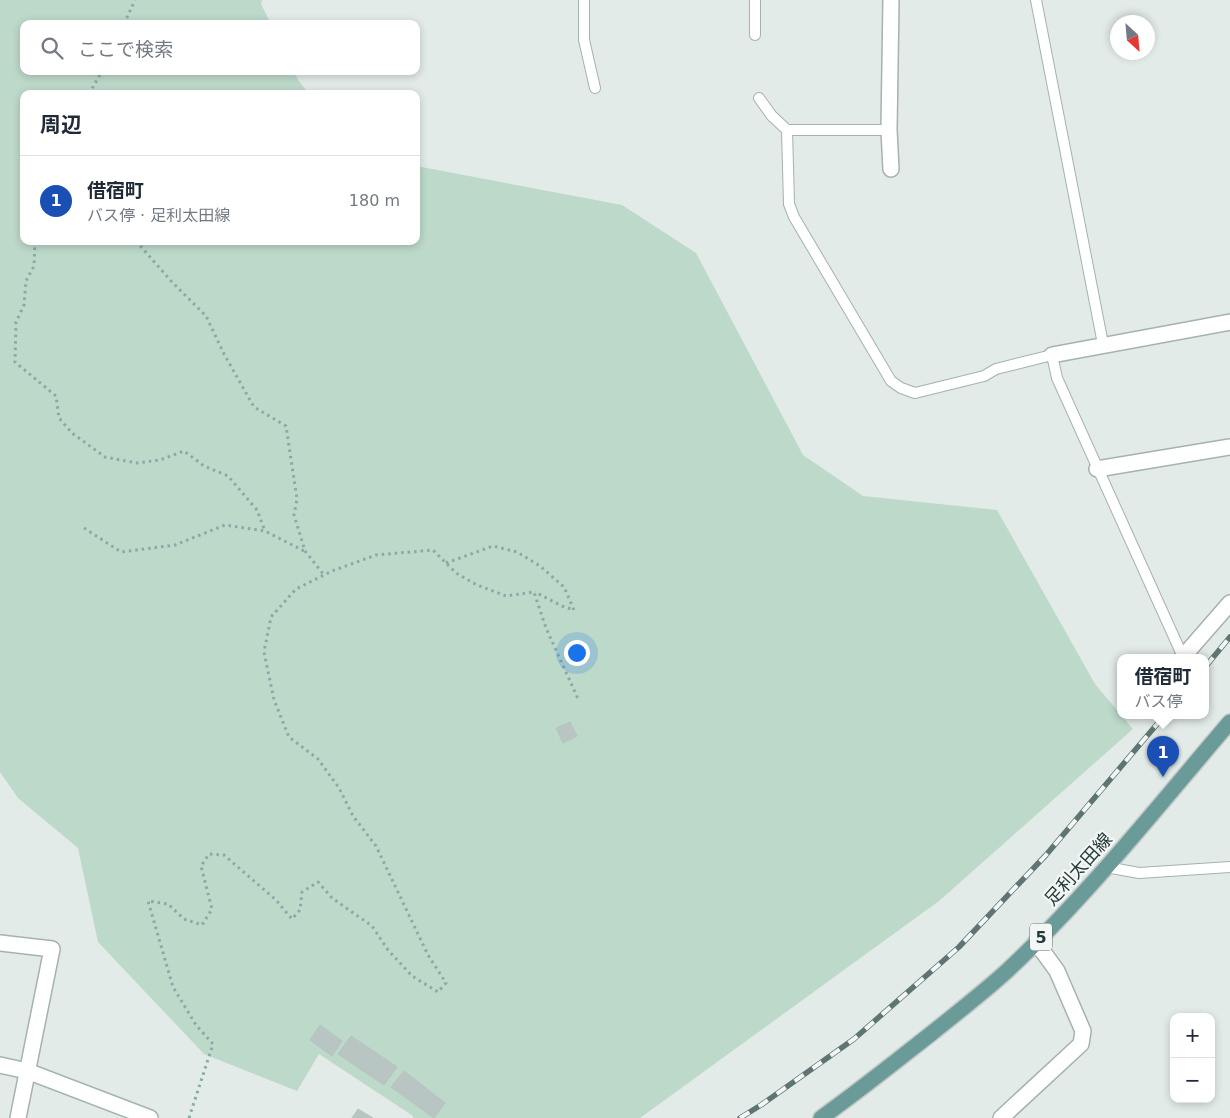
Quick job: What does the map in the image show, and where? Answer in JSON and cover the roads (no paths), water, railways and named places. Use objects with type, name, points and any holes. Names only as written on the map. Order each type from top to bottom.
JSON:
[{"type":"main road","name":"足利太田線","points":[[828,1116],[974,999],[1035,943],[1106,866],[1230,722]]},
{"type":"street","points":[[891,0],[889,130],[891,169]]},
{"type":"street","points":[[1052,354],[1230,322]]},
{"type":"street","points":[[1097,470],[1230,447]]},
{"type":"street","points":[[1185,654],[1230,603]]},
{"type":"street","points":[[0,942],[52,949],[18,1118]]},
{"type":"street","points":[[1001,1118],[1081,1044],[1083,1031],[1057,971],[1035,943]]},
{"type":"street","points":[[0,1065],[27,1070],[150,1118]]},
{"type":"lane","points":[[584,0],[584,40],[595,88]]},
{"type":"lane","points":[[755,0],[755,35]]},
{"type":"lane","points":[[1036,0],[1103,344]]},
{"type":"lane","points":[[759,98],[772,116],[787,130],[889,130]]},
{"type":"lane","points":[[787,130],[789,204],[794,217],[892,381],[901,388],[915,393],[984,376],[996,369],[1052,354],[1057,378],[1180,654]]},
{"type":"lane","points":[[1106,866],[1139,873],[1230,867]]},
{"type":"railway","points":[[1209,662],[1230,637]]},
{"type":"railway","points":[[740,1118],[854,1039],[959,947],[1046,855],[1161,719]]},
{"type":"place","name":"借宿町","points":[[1163,777]]}]
